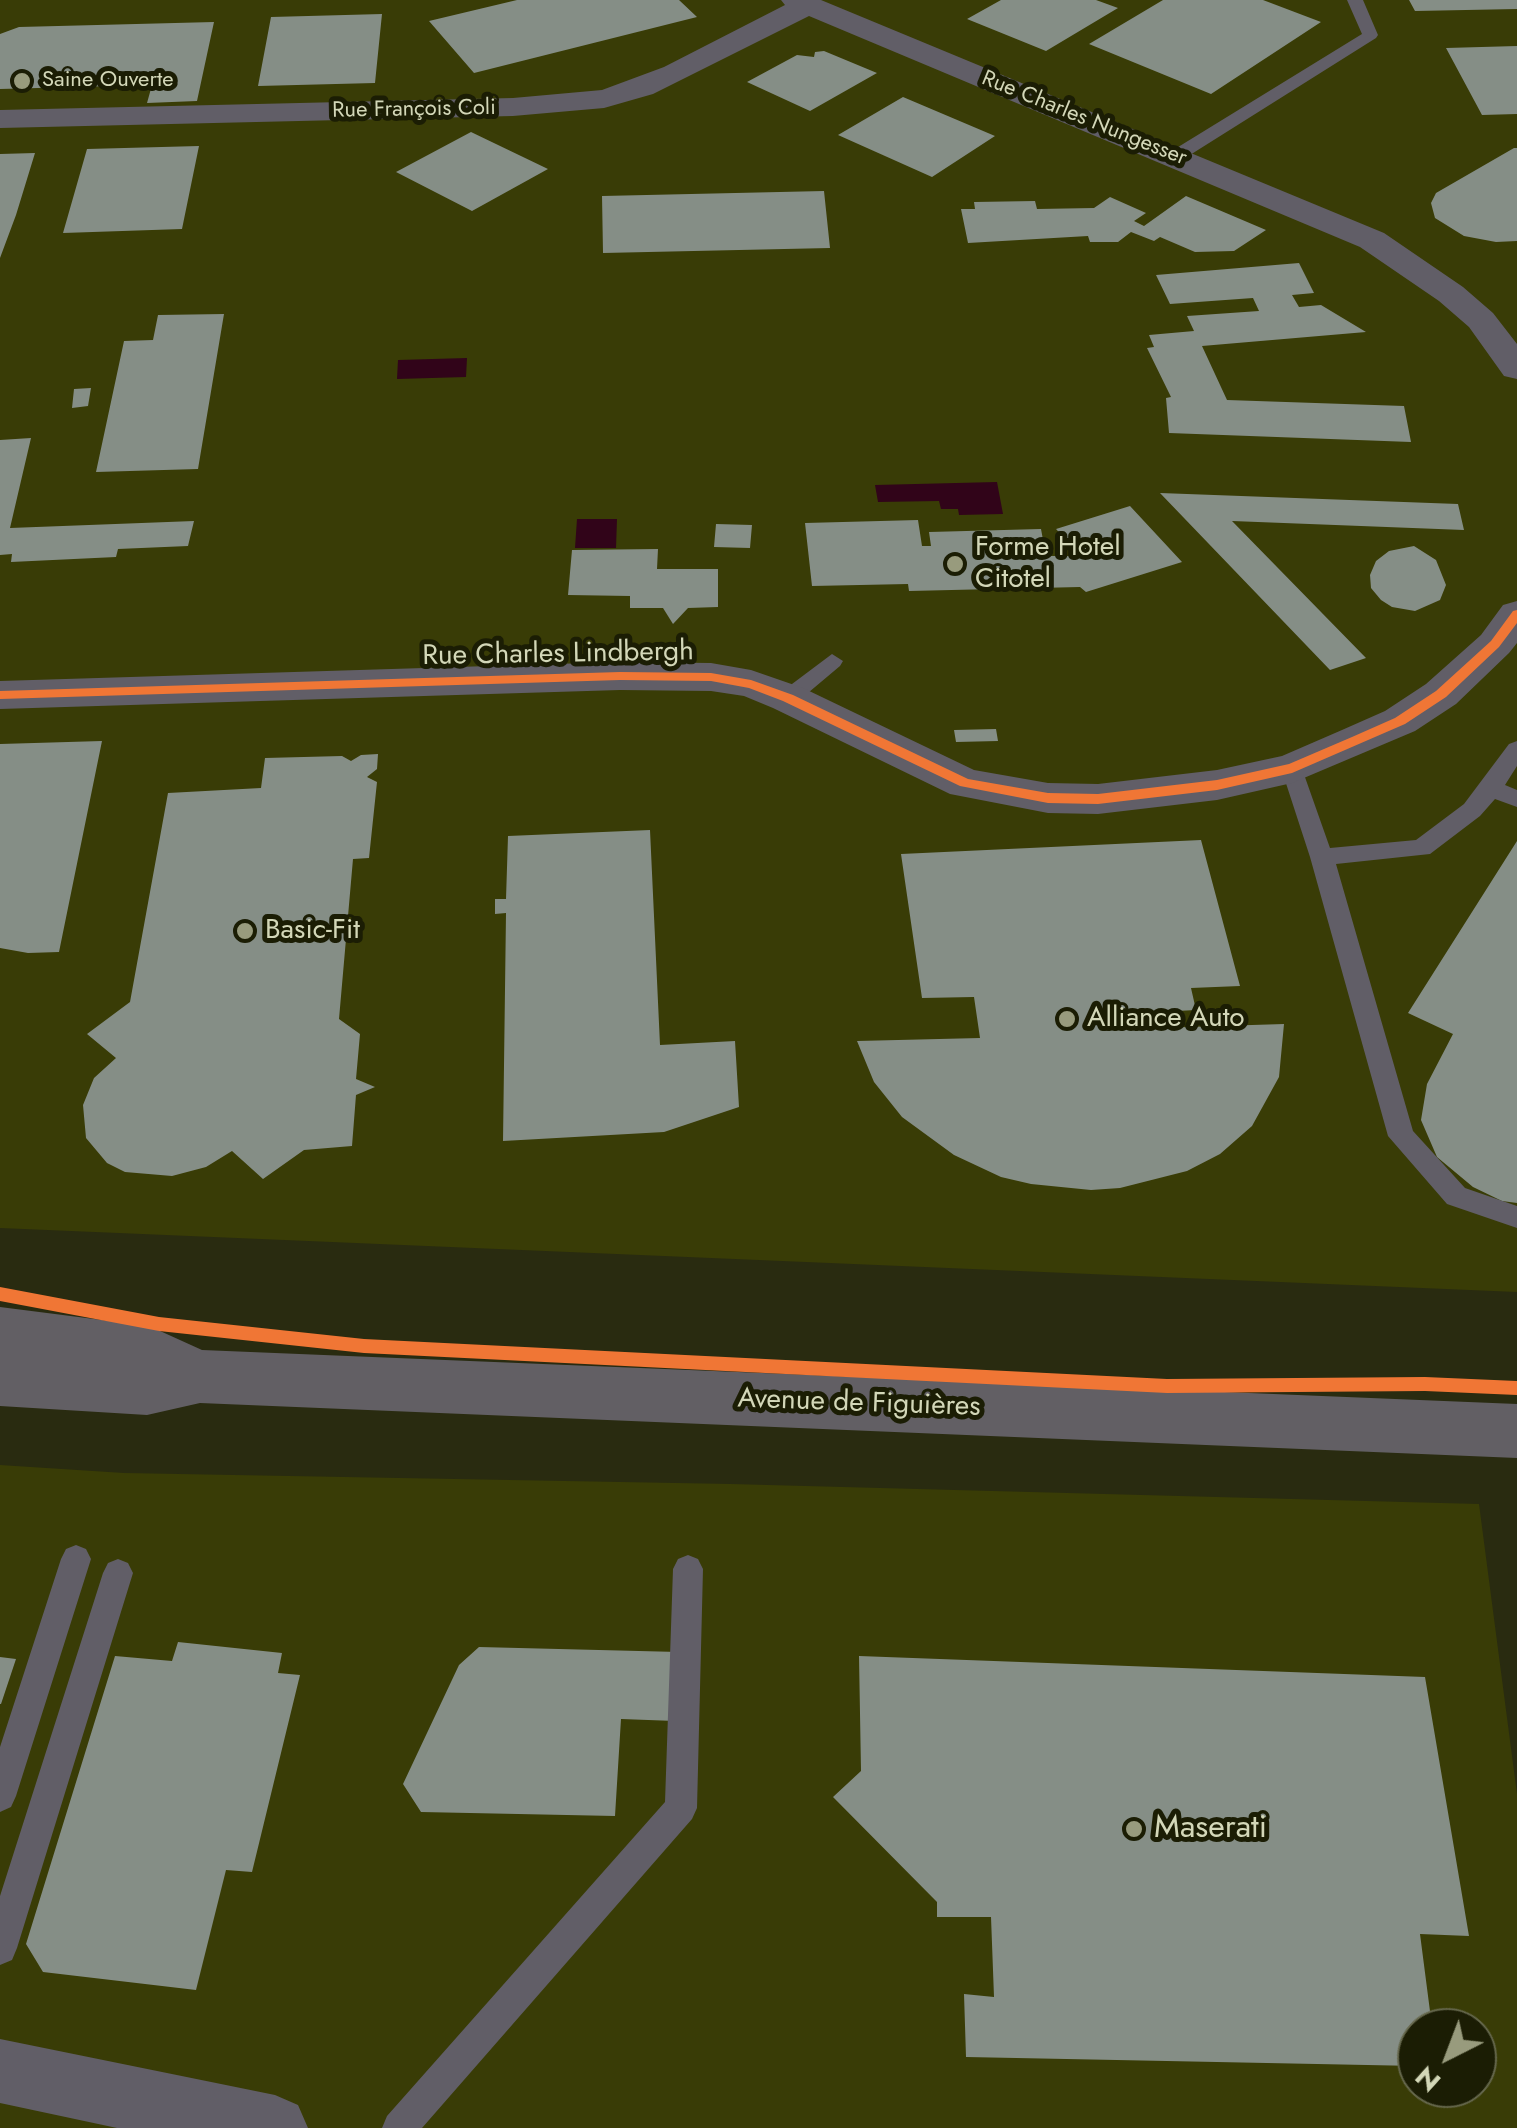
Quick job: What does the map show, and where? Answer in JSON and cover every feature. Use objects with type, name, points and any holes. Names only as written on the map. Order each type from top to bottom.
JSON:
[{"type":"main road","name":"Avenue de Figuières","points":[[0,1333],[149,1352],[200,1376]]},
{"type":"main road","name":"Avenue de Figuières","points":[[0,1379],[147,1388],[200,1376],[1517,1431]]},
{"type":"street","name":"Rue Charles Nungesser","points":[[801,2],[1372,240],[1451,294],[1481,320],[1517,368]]},
{"type":"street","name":"Rue François Coli","points":[[0,119],[513,107],[604,99],[658,81],[801,2]]},
{"type":"street","name":"Rue Charles Lindbergh","points":[[0,695],[620,676],[712,677],[751,684],[788,698],[966,783],[1048,798],[1162,793],[1292,768],[1421,709],[1494,644],[1517,614]]},
{"type":"street","points":[[0,2071],[275,2128]]},
{"type":"lane","points":[[1176,156],[1370,36],[1354,0]]},
{"type":"lane","points":[[788,698],[832,661]]},
{"type":"lane","points":[[1322,857],[1422,848],[1472,810],[1517,749]]},
{"type":"lane","points":[[1292,768],[1322,857],[1401,1136],[1456,1196],[1517,1217]]},
{"type":"lane","points":[[1491,788],[1517,799]]},
{"type":"lane","points":[[0,1796],[76,1559]]},
{"type":"lane","points":[[399,2128],[681,1808],[688,1569]]},
{"type":"lane","points":[[0,1948],[118,1573]]},
{"type":"shaded area","points":[[0,0],[1517,0],[1517,1292],[0,1228]]},
{"type":"shaded area","points":[[467,358],[466,377],[397,379],[398,360]]},
{"type":"shaded area","points":[[997,482],[1003,514],[959,515],[958,509],[941,509],[939,501],[878,502],[875,485]]},
{"type":"shaded area","points":[[577,519],[617,519],[616,548],[575,548]]},
{"type":"shaded area","points":[[0,1465],[124,1473],[1479,1504],[1517,1794],[1517,2128],[0,2128]]},
{"type":"building","points":[[517,0],[679,0],[697,17],[474,73],[429,21]]},
{"type":"building","points":[[1001,0],[1096,0],[1118,8],[1046,51],[967,19]]},
{"type":"building","points":[[1163,0],[1263,0],[1321,22],[1211,94],[1089,44]]},
{"type":"building","points":[[1409,0],[1517,0],[1517,9],[1415,11]]},
{"type":"building","points":[[382,14],[375,83],[258,86],[271,17]]},
{"type":"building","points":[[214,22],[197,101],[147,103],[152,85],[0,89],[0,34],[19,27]]},
{"type":"building","points":[[1517,46],[1517,114],[1482,115],[1446,48]]},
{"type":"building","points":[[824,51],[877,73],[810,111],[747,82],[797,55],[814,57],[815,52]]},
{"type":"building","points":[[903,97],[995,136],[932,177],[838,135]]},
{"type":"building","points":[[471,132],[548,169],[472,211],[396,172]]},
{"type":"building","points":[[199,146],[182,229],[63,233],[87,149]]},
{"type":"building","points":[[1514,148],[1517,241],[1464,236],[1435,218],[1431,203],[1436,193]]},
{"type":"building","points":[[35,153],[16,215],[0,258],[0,154]]},
{"type":"building","points":[[824,191],[830,248],[603,253],[602,196]]},
{"type":"building","points":[[1186,196],[1266,230],[1234,251],[1195,252],[1160,237],[1154,241],[1131,232],[1118,242],[1090,242],[1088,236],[968,243],[961,209],[975,209],[974,202],[1035,201],[1037,209],[1094,208],[1110,197],[1146,213],[1134,221],[1144,226]]},
{"type":"building","points":[[1299,263],[1314,293],[1292,295],[1299,307],[1321,305],[1366,332],[1202,346],[1227,400],[1404,406],[1411,442],[1169,433],[1166,398],[1171,397],[1147,348],[1154,347],[1149,335],[1194,331],[1187,316],[1259,311],[1253,298],[1170,304],[1156,275]]},
{"type":"building","points":[[224,314],[198,469],[96,472],[124,341],[153,340],[158,315]]},
{"type":"building","points":[[91,388],[88,406],[72,408],[74,389]]},
{"type":"building","points":[[31,438],[10,528],[194,521],[188,546],[118,549],[116,557],[11,562],[12,554],[0,555],[0,440]]},
{"type":"building","points":[[1160,493],[1458,504],[1464,530],[1232,521],[1366,658],[1330,670]]},
{"type":"building","points":[[1130,506],[1182,562],[1086,592],[1080,587],[909,591],[908,584],[812,586],[805,523],[918,520],[922,546],[931,546],[929,532],[1041,529],[1046,556],[1070,556],[1078,553],[1056,529]]},
{"type":"building","points":[[716,524],[752,525],[750,548],[714,547]]},
{"type":"building","points":[[1414,546],[1436,560],[1446,585],[1440,600],[1415,611],[1392,607],[1381,600],[1371,588],[1370,575],[1376,561],[1389,551]]},
{"type":"building","points":[[658,549],[657,569],[718,569],[718,607],[688,608],[673,624],[663,608],[630,608],[630,596],[568,595],[572,550]]},
{"type":"building","points":[[996,729],[998,741],[956,742],[954,730]]},
{"type":"building","points":[[102,741],[59,952],[28,953],[0,948],[0,744]]},
{"type":"building","name":"Basic-Fit","points":[[378,754],[377,769],[367,777],[377,782],[369,858],[353,859],[339,1019],[360,1034],[356,1079],[375,1087],[356,1095],[352,1146],[304,1150],[263,1179],[232,1151],[206,1167],[172,1176],[125,1172],[107,1163],[86,1138],[83,1105],[94,1078],[116,1058],[87,1034],[130,1002],[168,793],[261,788],[265,758],[342,756],[351,761],[361,755]]},
{"type":"building","points":[[650,830],[660,1045],[735,1041],[739,1107],[664,1132],[503,1141],[506,913],[495,914],[495,899],[506,899],[508,836]]},
{"type":"building","name":"Alliance Auto","points":[[1201,840],[1240,986],[1191,988],[1196,1010],[1120,1014],[1123,1029],[1284,1024],[1279,1077],[1252,1126],[1220,1154],[1187,1171],[1120,1188],[1091,1190],[1001,1177],[954,1155],[902,1117],[874,1082],[857,1041],[980,1038],[974,997],[922,998],[901,854]]},
{"type":"building","points":[[1517,841],[1517,1203],[1502,1201],[1473,1187],[1437,1157],[1421,1120],[1427,1084],[1453,1034],[1408,1013]]},
{"type":"building","points":[[178,1642],[282,1653],[278,1673],[300,1675],[252,1872],[226,1870],[196,1990],[43,1972],[26,1944],[115,1656],[172,1661]]},
{"type":"building","points":[[479,1647],[679,1652],[675,1721],[621,1719],[615,1816],[421,1812],[403,1784],[459,1665]]},
{"type":"building","name":"Maserati","points":[[859,1656],[1425,1677],[1469,1936],[1420,1934],[1430,2008],[1397,2008],[1397,2066],[966,2057],[964,1994],[994,1997],[991,1917],[937,1917],[937,1902],[833,1797],[861,1771]]},
{"type":"building","points":[[0,1657],[16,1659],[1,1704],[0,1704]]},
{"type":"cycle path","points":[[0,695],[620,676],[711,677],[751,684],[788,698],[965,783],[1048,798],[1098,799],[1217,785],[1292,768],[1357,740],[1400,721],[1441,694],[1495,644],[1517,614]]},
{"type":"cycle path","points":[[0,1294],[159,1324],[364,1346],[1167,1386],[1425,1384],[1517,1388]]},
{"type":"place","name":"Saine Ouverte","points":[[22,81]]},
{"type":"place","name":"Forme Hotel Citotel","points":[[955,564]]},
{"type":"place","name":"Basic-Fit","points":[[245,931]]},
{"type":"place","name":"Alliance Auto","points":[[1067,1019]]},
{"type":"place","name":"Maserati","points":[[1134,1829]]}]
